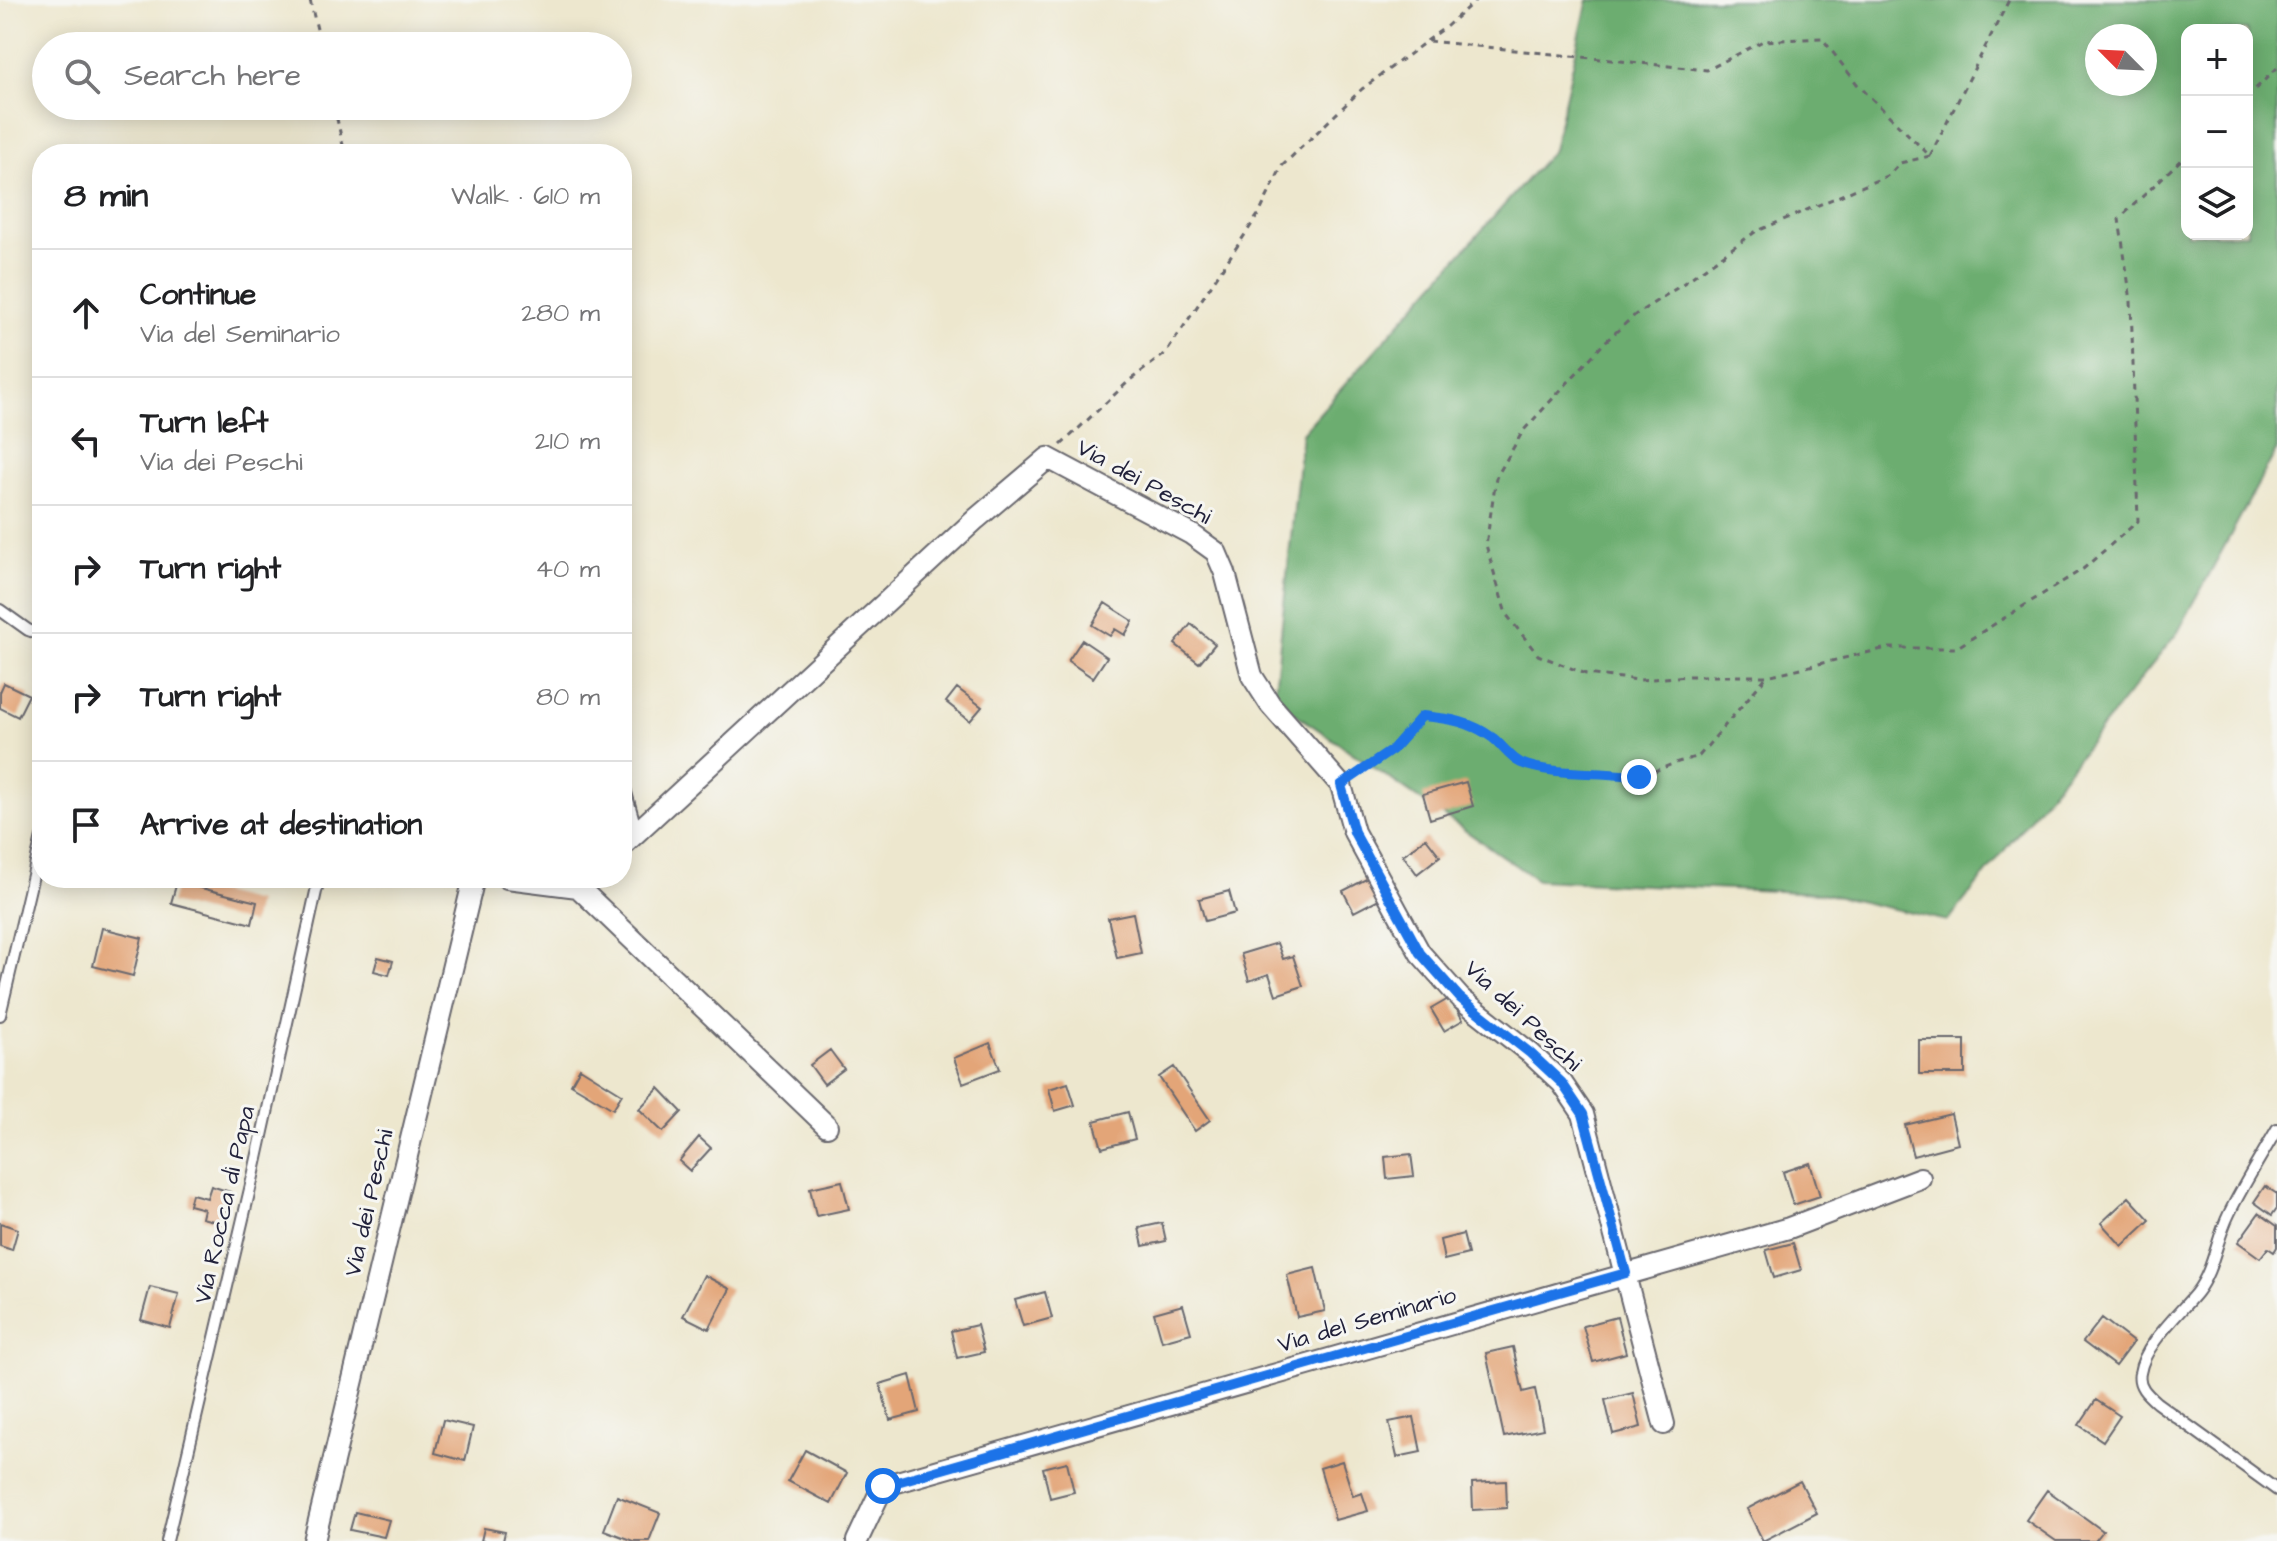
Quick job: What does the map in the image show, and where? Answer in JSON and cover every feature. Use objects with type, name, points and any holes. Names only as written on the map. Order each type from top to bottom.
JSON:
[{"type":"street","name":"Via dei Peschi","points":[[632,837],[976,519],[1048,458],[1191,534],[1216,552],[1225,573],[1252,676],[1270,704],[1341,785],[1354,832],[1420,953],[1460,998],[1530,1053],[1562,1083],[1583,1114],[1664,1424]]},
{"type":"street","name":"Via dei Peschi","points":[[314,1541],[472,888]]},
{"type":"street","points":[[589,888],[827,1126]]},
{"type":"street","name":"Via del Seminario","points":[[857,1541],[883,1486],[1789,1228],[1920,1178]]},
{"type":"lane","points":[[0,610],[32,631]]},
{"type":"lane","points":[[0,1015],[32,879]]},
{"type":"lane","name":"Via Rocca di Papa","points":[[167,1541],[317,888]]},
{"type":"lane","points":[[2277,1129],[2229,1214],[2207,1275],[2158,1338],[2142,1365],[2140,1379],[2143,1389],[2157,1403],[2277,1490]]},
{"type":"path","points":[[310,0],[318,32]]},
{"type":"path","points":[[1048,458],[1130,380],[1166,353],[1260,212],[1282,166],[1362,89],[1428,41],[1476,0]]},
{"type":"path","points":[[1930,156],[2009,0]]},
{"type":"path","points":[[1428,41],[1707,70],[1763,41],[1822,38],[1857,84],[1930,156]]},
{"type":"path","points":[[2248,96],[2277,68]]},
{"type":"path","points":[[337,120],[343,144]]},
{"type":"path","points":[[1930,156],[1900,163],[1889,175],[1755,232],[1635,315],[1606,341],[1523,431],[1496,478],[1486,545],[1506,614],[1538,655],[1586,674],[1639,680],[1767,676],[1887,648],[1956,648],[2083,569],[2138,521],[2131,301],[2119,219],[2181,160]]},
{"type":"path","points":[[1341,785],[1392,750],[1422,716],[1462,721],[1492,737],[1519,762],[1581,773],[1612,772],[1639,777],[1699,756],[1767,676]]},
{"type":"green space","points":[[1588,0],[2277,0],[2277,449],[2178,632],[1948,921],[1821,893],[1537,880],[1274,699],[1302,433],[1553,150]]},
{"type":"building","points":[[1105,603],[1133,621],[1125,635],[1115,629],[1110,636],[1092,625]]},
{"type":"building","points":[[1191,624],[1215,644],[1199,663],[1175,644]]},
{"type":"building","points":[[1082,640],[1107,657],[1093,678],[1068,661]]},
{"type":"building","points":[[4,683],[29,695],[18,717],[0,708],[0,692]]},
{"type":"building","points":[[957,688],[982,707],[970,721],[946,702]]},
{"type":"building","points":[[1466,782],[1473,806],[1430,819],[1423,794]]},
{"type":"building","points":[[1426,838],[1440,856],[1417,874],[1403,855]]},
{"type":"building","points":[[1370,877],[1381,898],[1354,912],[1343,891]]},
{"type":"building","points":[[175,888],[201,888],[257,902],[252,924],[171,903]]},
{"type":"building","points":[[1229,891],[1235,913],[1205,921],[1199,899]]},
{"type":"building","points":[[1133,913],[1141,953],[1117,958],[1108,918]]},
{"type":"building","points":[[102,928],[142,938],[133,976],[93,966]]},
{"type":"building","points":[[1277,943],[1283,959],[1293,956],[1303,986],[1276,995],[1269,974],[1249,981],[1241,954]]},
{"type":"building","points":[[378,957],[393,961],[389,975],[374,971]]},
{"type":"building","points":[[1450,998],[1463,1020],[1444,1031],[1431,1009]]},
{"type":"building","points":[[1919,1040],[1965,1040],[1965,1074],[1919,1074]]},
{"type":"building","points":[[990,1043],[1000,1069],[963,1083],[954,1058]]},
{"type":"building","points":[[830,1050],[844,1069],[824,1084],[810,1065]]},
{"type":"building","points":[[1174,1067],[1210,1120],[1195,1131],[1159,1077]]},
{"type":"building","points":[[580,1068],[622,1094],[613,1109],[571,1084]]},
{"type":"building","points":[[1068,1083],[1075,1105],[1055,1111],[1049,1089]]},
{"type":"building","points":[[659,1088],[682,1112],[663,1132],[639,1109]]},
{"type":"building","points":[[1128,1112],[1135,1139],[1102,1148],[1094,1121]]},
{"type":"building","points":[[1951,1114],[1958,1144],[1913,1156],[1905,1125]]},
{"type":"building","points":[[699,1137],[711,1148],[690,1171],[679,1161]]},
{"type":"building","points":[[1411,1154],[1414,1176],[1387,1179],[1385,1157]]},
{"type":"building","points":[[1810,1163],[1820,1196],[1793,1205],[1783,1172]]},
{"type":"building","points":[[842,1181],[849,1209],[816,1216],[810,1188]]},
{"type":"building","points":[[211,1186],[230,1192],[221,1223],[202,1218],[204,1209],[189,1205],[192,1194],[207,1198]]},
{"type":"building","points":[[2265,1186],[2277,1194],[2277,1208],[2272,1215],[2254,1202]]},
{"type":"building","points":[[2129,1197],[2150,1220],[2122,1246],[2101,1223]]},
{"type":"building","points":[[2259,1213],[2277,1226],[2277,1247],[2274,1252],[2268,1248],[2260,1258],[2238,1242]]},
{"type":"building","points":[[0,1223],[18,1229],[12,1250],[0,1246]]},
{"type":"building","points":[[1162,1223],[1166,1241],[1143,1246],[1139,1228]]},
{"type":"building","points":[[1463,1234],[1468,1254],[1444,1260],[1440,1240]]},
{"type":"building","points":[[1793,1243],[1801,1270],[1774,1278],[1766,1250]]},
{"type":"building","points":[[1315,1268],[1325,1311],[1297,1317],[1287,1275]]},
{"type":"building","points":[[704,1275],[730,1289],[709,1329],[683,1316]]},
{"type":"building","points":[[150,1287],[179,1294],[170,1328],[141,1320]]},
{"type":"building","points":[[1045,1292],[1052,1318],[1023,1326],[1015,1300]]},
{"type":"building","points":[[1183,1305],[1191,1333],[1162,1341],[1154,1313]]},
{"type":"building","points":[[1617,1317],[1626,1353],[1593,1362],[1583,1326]]},
{"type":"building","points":[[2102,1318],[2133,1342],[2115,1366],[2083,1342]]},
{"type":"building","points":[[977,1325],[984,1352],[957,1358],[951,1331]]},
{"type":"building","points":[[1513,1347],[1523,1392],[1535,1389],[1543,1429],[1504,1437],[1486,1353]]},
{"type":"building","points":[[910,1375],[919,1412],[890,1420],[880,1384]]},
{"type":"building","points":[[1633,1393],[1641,1427],[1613,1434],[1605,1400]]},
{"type":"building","points":[[2096,1400],[2120,1416],[2103,1441],[2079,1425]]},
{"type":"building","points":[[1414,1417],[1421,1452],[1397,1457],[1389,1422]]},
{"type":"building","points":[[443,1420],[473,1427],[465,1461],[435,1453]]},
{"type":"building","points":[[805,1450],[847,1473],[831,1504],[788,1481]]},
{"type":"building","points":[[1342,1461],[1353,1496],[1362,1493],[1368,1511],[1335,1520],[1320,1468]]},
{"type":"building","points":[[1067,1462],[1074,1492],[1050,1498],[1043,1468]]},
{"type":"building","points":[[1506,1481],[1507,1508],[1473,1510],[1472,1483]]},
{"type":"building","points":[[1800,1481],[1817,1513],[1763,1541],[1747,1509]]},
{"type":"building","points":[[2047,1490],[2103,1531],[2095,1541],[2056,1541],[2026,1520]]},
{"type":"building","points":[[617,1496],[660,1513],[649,1541],[633,1541],[604,1530]]},
{"type":"building","points":[[355,1512],[389,1520],[384,1537],[350,1530]]},
{"type":"building","points":[[484,1528],[505,1532],[503,1541],[481,1541]]},
{"type":"route","points":[[883,1486],[1626,1273],[1583,1114],[1562,1083],[1530,1053],[1460,998],[1420,953],[1354,832],[1341,785],[1392,750],[1422,716],[1462,721],[1492,737],[1519,762],[1581,773],[1612,772],[1639,777]]}]
